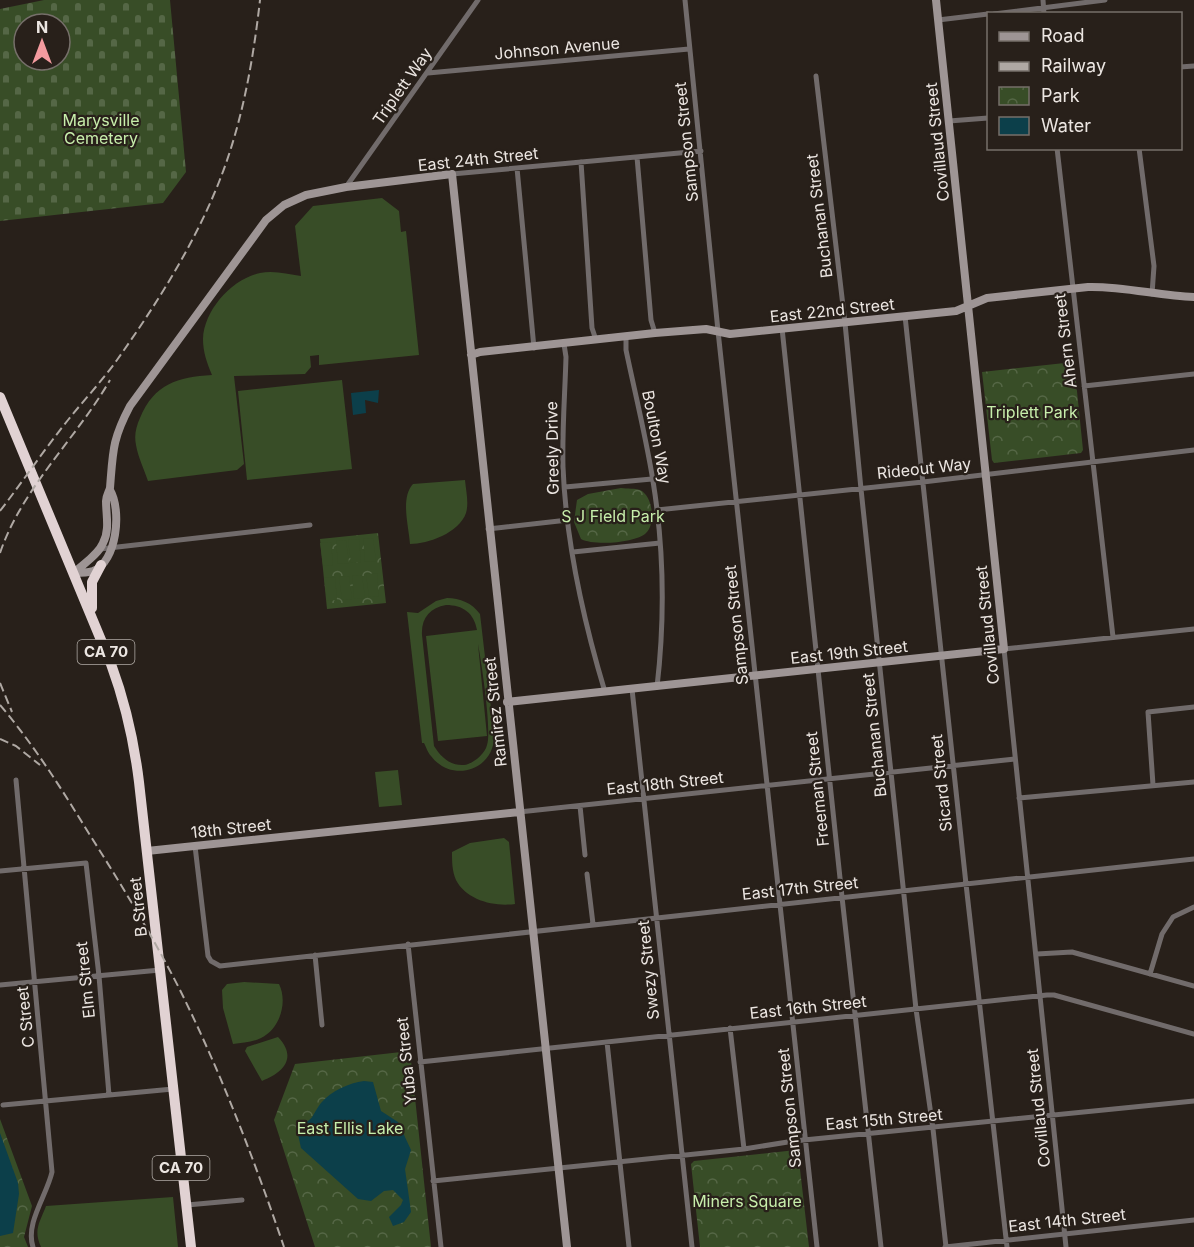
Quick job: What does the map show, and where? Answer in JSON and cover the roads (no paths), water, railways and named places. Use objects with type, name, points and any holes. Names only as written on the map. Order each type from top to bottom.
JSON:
[{"type":"highway","name":"CA 70","points":[[0,397],[74,573]]},
{"type":"highway","points":[[92,617],[92,582],[101,566]]},
{"type":"highway","name":"B Street","points":[[74,573],[114,673],[129,719],[137,765],[190,1247]]},
{"type":"street","name":"Triplett Way","points":[[346,187],[478,0]]},
{"type":"street","name":"Sampson Street","points":[[685,0],[718,332],[817,1247]]},
{"type":"street","name":"Covillaud Street","points":[[936,0],[1066,1247]]},
{"type":"street","points":[[1043,0],[1044,10]]},
{"type":"street","points":[[1019,12],[1105,0]]},
{"type":"street","points":[[938,20],[987,14]]},
{"type":"street","name":"Johnson Avenue","points":[[428,73],[689,49]]},
{"type":"street","name":"Buchanan Street","points":[[816,76],[845,323],[916,1009],[933,1128],[945,1247]]},
{"type":"street","points":[[949,121],[987,118]]},
{"type":"street","name":"Ahern Street","points":[[1057,150],[1113,637]]},
{"type":"street","points":[[1139,150],[1154,266],[1152,294]]},
{"type":"street","name":"East 24th Street","points":[[110,490],[110,468],[115,438],[118,427],[130,406],[266,220],[284,205],[306,195],[346,187],[452,174],[701,151]]},
{"type":"street","points":[[637,157],[651,320],[655,333]]},
{"type":"street","points":[[580,162],[592,328],[596,340]]},
{"type":"street","points":[[517,168],[534,348]]},
{"type":"street","name":"Ramirez Street","points":[[452,174],[488,529],[567,1247]]},
{"type":"street","name":"East 22nd Street","points":[[471,355],[480,352],[534,348],[655,333],[705,329],[730,334],[956,311],[987,298],[1073,289],[1105,287],[1194,297]]},
{"type":"street","name":"Sicard Street","points":[[905,316],[1007,1244]]},
{"type":"street","name":"Freeman Street","points":[[782,328],[881,1247]]},
{"type":"street","name":"Boulton Way","points":[[626,336],[626,350],[652,478],[660,543],[663,611],[657,687]]},
{"type":"street","name":"Greely Drive","points":[[564,344],[566,357],[563,466],[568,520],[587,632],[605,692]]},
{"type":"street","points":[[1084,386],[1194,374]]},
{"type":"street","name":"Rideout Way","points":[[657,510],[1194,450]]},
{"type":"street","points":[[565,487],[652,478]]},
{"type":"street","points":[[74,573],[91,572],[101,566],[112,546],[116,518],[114,498],[110,490]]},
{"type":"street","points":[[74,573],[100,549],[106,536],[106,498],[110,490]]},
{"type":"street","points":[[488,529],[568,520]]},
{"type":"street","points":[[100,549],[310,525]]},
{"type":"street","points":[[573,552],[660,543]]},
{"type":"street","name":"East 19th Street","points":[[507,702],[1194,629]]},
{"type":"street","name":"Swezy Street","points":[[632,689],[692,1247]]},
{"type":"street","points":[[1153,785],[1148,712],[1194,707]]},
{"type":"street","name":"East 18th Street","points":[[318,833],[1015,759]]},
{"type":"street","name":"C Street","points":[[16,780],[52,1172],[49,1186],[33,1224],[31,1234],[33,1247]]},
{"type":"street","points":[[1019,798],[1194,782]]},
{"type":"street","points":[[580,806],[585,855]]},
{"type":"street","name":"18th Street","points":[[147,851],[318,833]]},
{"type":"street","name":"East 17th Street","points":[[195,846],[206,950],[211,961],[224,965],[1194,860]]},
{"type":"street","name":"Elm Street","points":[[24,869],[86,863],[109,1095]]},
{"type":"street","points":[[0,871],[24,869]]},
{"type":"street","points":[[587,874],[593,924]]},
{"type":"street","points":[[1150,974],[1162,933],[1173,917],[1194,907]]},
{"type":"street","name":"Yuba Street","points":[[408,944],[441,1247]]},
{"type":"street","points":[[1037,954],[1072,952],[1194,986]]},
{"type":"street","points":[[315,955],[322,1025]]},
{"type":"street","points":[[0,985],[160,970]]},
{"type":"street","name":"East 16th Street","points":[[420,1062],[1041,995],[1054,995],[1194,1034]]},
{"type":"street","points":[[730,1028],[744,1149]]},
{"type":"street","points":[[607,1042],[629,1247]]},
{"type":"street","points":[[3,1105],[172,1089]]},
{"type":"street","name":"East 15th Street","points":[[433,1181],[1194,1101]]},
{"type":"street","points":[[186,1206],[242,1200]]},
{"type":"street","name":"East 14th Street","points":[[945,1247],[1007,1244],[1065,1234],[1194,1220]]},
{"type":"water","points":[[379,390],[378,403],[365,400],[366,413],[353,415],[351,393]]},
{"type":"water","points":[[364,1081],[373,1082],[381,1111],[398,1122],[411,1150],[405,1169],[411,1212],[404,1222],[393,1226],[389,1217],[403,1200],[393,1190],[384,1191],[371,1201],[358,1199],[301,1148],[296,1125],[310,1120],[321,1103],[335,1091]]},
{"type":"water","points":[[0,1133],[18,1183],[19,1194],[13,1233],[0,1236]]},
{"type":"railway","points":[[0,511],[59,431],[117,360],[160,296],[198,229],[219,182],[234,138],[250,70],[260,0]]},
{"type":"railway","points":[[0,553],[22,507],[110,380]]},
{"type":"railway","points":[[0,683],[12,712]]},
{"type":"railway","points":[[0,705],[36,751],[68,799],[124,890],[169,970],[195,1021],[223,1085],[284,1247]]},
{"type":"railway","points":[[0,739],[16,746],[40,765]]},
{"type":"park label","name":"Marysville Cemetery","points":[[101,129]]},
{"type":"park label","name":"Triplett Park","points":[[1032,412]]},
{"type":"park label","name":"S J Field Park","points":[[613,516]]},
{"type":"park label","name":"East Ellis Lake","points":[[350,1128]]},
{"type":"park label","name":"Miners Square","points":[[747,1201]]}]
